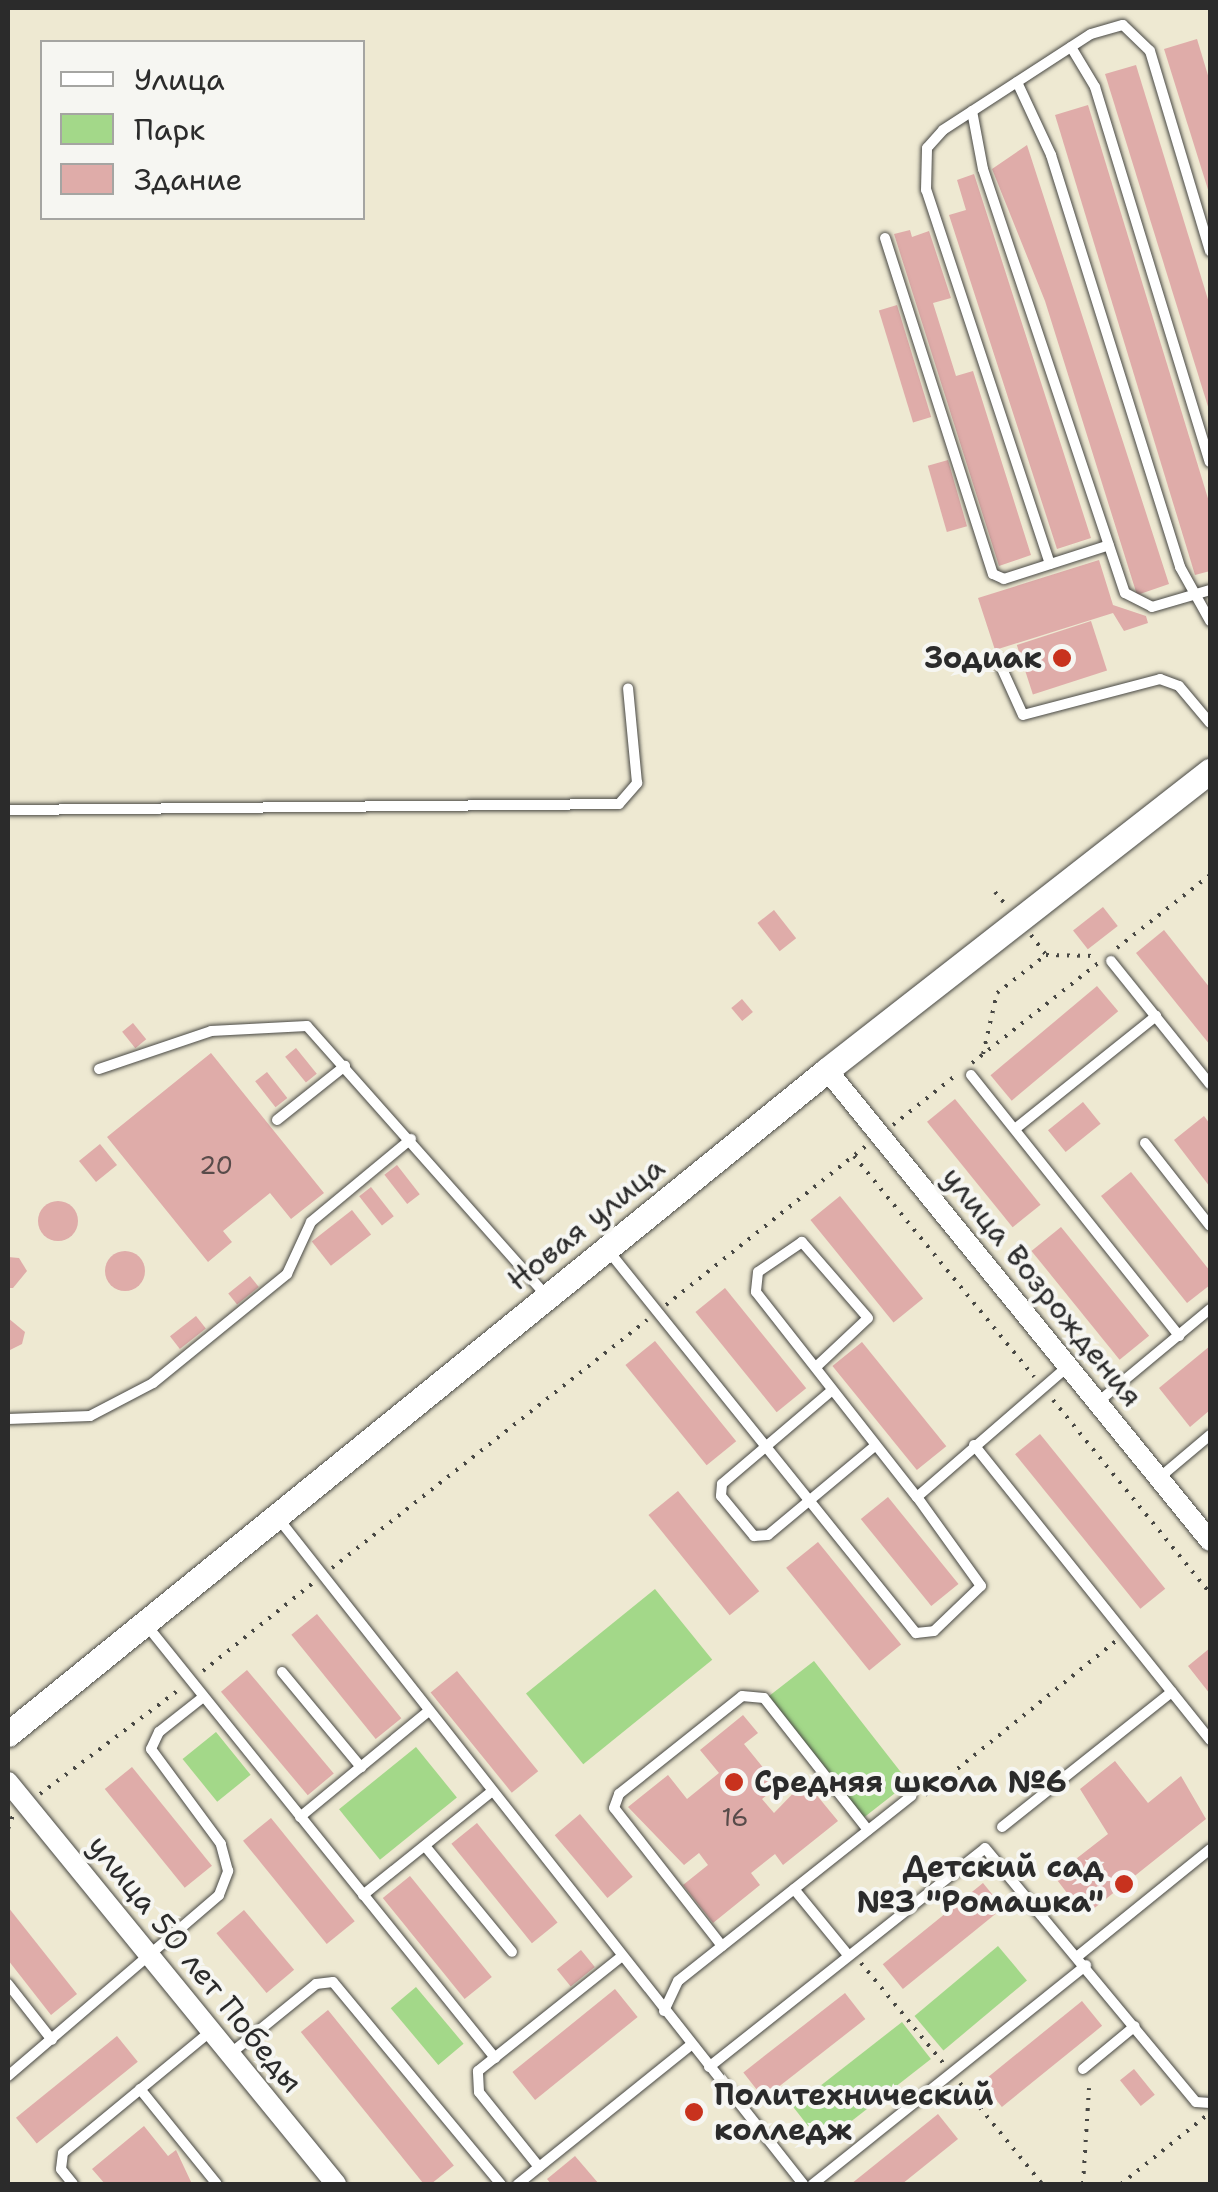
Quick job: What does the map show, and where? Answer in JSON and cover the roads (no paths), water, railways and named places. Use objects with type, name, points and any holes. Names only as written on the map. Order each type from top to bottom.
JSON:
[{"type":"street","name":"Новая улица","points":[[8,1734],[828,1070],[1210,770]]},
{"type":"street","name":"улица Возрождения","points":[[828,1070],[1210,1541]]},
{"type":"street","name":"улица 50 лет Победы","points":[[8,1782],[332,2183]]},
{"type":"lane","points":[[1050,564],[922,179],[927,148],[972,111],[1070,47],[1114,24],[1131,28],[1144,40],[1210,251]]},
{"type":"lane","points":[[1070,47],[1095,87],[1210,462]]},
{"type":"lane","points":[[1016,82],[1051,154],[1193,596],[1210,621]]},
{"type":"lane","points":[[972,111],[984,170],[1125,593],[1138,605],[1210,590]]},
{"type":"lane","points":[[884,238],[993,574],[1004,579],[1108,545]]},
{"type":"lane","points":[[998,660],[1023,714],[1160,679],[1179,686],[1210,724]]},
{"type":"lane","points":[[8,810],[619,804],[637,783],[628,688]]},
{"type":"lane","points":[[1109,959],[1210,1084]]},
{"type":"lane","points":[[1016,1129],[1156,1016]]},
{"type":"lane","points":[[99,1069],[211,1032],[298,1024],[344,1066],[547,1297]]},
{"type":"lane","points":[[277,1120],[344,1066]]},
{"type":"lane","points":[[971,1075],[1179,1336]]},
{"type":"lane","points":[[8,1419],[90,1416],[153,1383],[287,1274],[311,1222],[410,1139]]},
{"type":"lane","points":[[1145,1143],[1210,1226]]},
{"type":"lane","points":[[607,1248],[916,1633],[925,1635],[978,1596],[981,1586],[917,1497],[830,1392],[816,1366],[754,1282],[758,1272],[802,1242],[868,1318],[866,1327],[816,1366]]},
{"type":"lane","points":[[1098,1402],[1210,1309]]},
{"type":"lane","points":[[917,1497],[1068,1366]]},
{"type":"lane","points":[[830,1392],[722,1484],[721,1496],[754,1536],[768,1534],[875,1446]]},
{"type":"lane","points":[[1159,1478],[1210,1436]]},
{"type":"lane","points":[[974,1445],[1210,1740]]},
{"type":"lane","points":[[277,1516],[426,1713],[803,2184]]},
{"type":"lane","points":[[144,1622],[495,2058]]},
{"type":"lane","points":[[282,1672],[361,1768]]},
{"type":"lane","points":[[1002,1826],[1172,1692]]},
{"type":"lane","points":[[722,1946],[614,1808],[620,1794],[742,1696],[764,1698],[868,1830]]},
{"type":"lane","points":[[8,2076],[210,1908],[225,1884],[221,1844],[151,1749],[160,1732],[202,1698]]},
{"type":"lane","points":[[300,1817],[426,1713]]},
{"type":"lane","points":[[364,1895],[490,1793]]},
{"type":"lane","points":[[664,2011],[678,1981],[911,1796]]},
{"type":"lane","points":[[425,1846],[512,1952]]},
{"type":"lane","points":[[709,2067],[985,1848],[1196,2102],[1210,2103]]},
{"type":"lane","points":[[813,2184],[1082,1961],[1210,1849]]},
{"type":"lane","points":[[794,1890],[848,1955]]},
{"type":"lane","points":[[540,2167],[479,2092],[478,2072],[621,1957]]},
{"type":"lane","points":[[230,2054],[316,1984],[332,1982],[502,2184]]},
{"type":"lane","points":[[8,1984],[52,2040]]},
{"type":"lane","points":[[1083,2069],[1135,2026]]},
{"type":"lane","points":[[73,2184],[61,2169],[63,2154],[210,2031]]},
{"type":"lane","points":[[518,2184],[691,2045]]},
{"type":"lane","points":[[140,2089],[217,2184]]},
{"type":"place","name":"Зодиак","points":[[1062,658]]},
{"type":"place","name":"Средняя школа №6","points":[[734,1782]]},
{"type":"place","name":"Детский сад №3 \"Ромашка\"","points":[[1124,1884]]},
{"type":"place","name":"Политехнический колледж","points":[[694,2112]]}]
